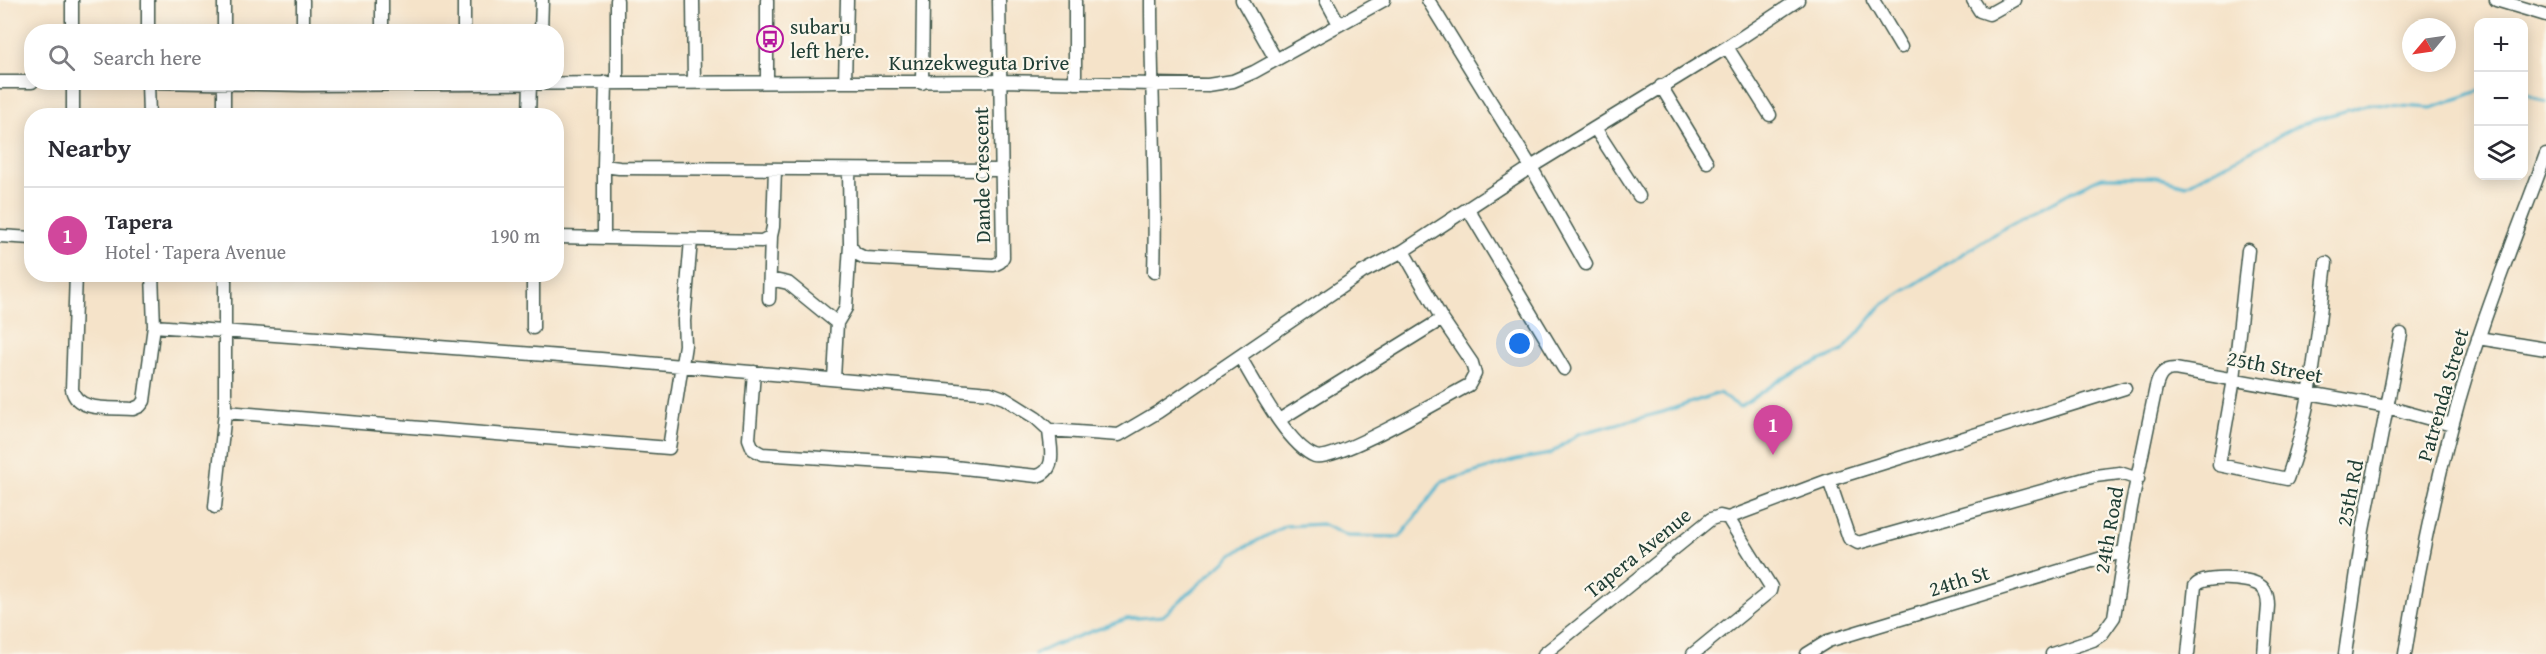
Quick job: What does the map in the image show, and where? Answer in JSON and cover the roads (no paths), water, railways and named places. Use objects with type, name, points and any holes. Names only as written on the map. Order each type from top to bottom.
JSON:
[{"type":"street","points":[[72,0],[72,24]]},
{"type":"street","points":[[148,0],[148,24]]},
{"type":"street","points":[[224,0],[224,24]]},
{"type":"street","points":[[303,0],[303,24]]},
{"type":"street","points":[[382,0],[382,24]]},
{"type":"street","points":[[464,0],[464,24]]},
{"type":"street","points":[[541,24],[542,0]]},
{"type":"street","points":[[604,237],[604,166],[617,0]]},
{"type":"street","points":[[693,0],[694,83]]},
{"type":"street","points":[[767,0],[767,82]]},
{"type":"street","points":[[845,82],[847,0]]},
{"type":"street","points":[[922,83],[923,0]]},
{"type":"street","name":"Dande Crescent","points":[[850,245],[855,253],[865,258],[994,265],[1000,262],[1003,257],[999,0]]},
{"type":"street","points":[[1075,0],[1075,83]]},
{"type":"street","points":[[1151,0],[1151,83],[1156,206],[1154,272]]},
{"type":"street","points":[[1242,0],[1275,58]]},
{"type":"street","points":[[1326,0],[1339,24]]},
{"type":"street","name":"Kunzekweguta Drive","points":[[564,83],[1001,81],[1208,85],[1233,81],[1254,72],[1275,58],[1384,0]]},
{"type":"street","points":[[1428,0],[1531,167],[1586,264]]},
{"type":"street","points":[[154,326],[754,372],[990,393],[1004,398],[1036,418],[1049,430],[1119,435],[1240,357],[1363,272],[1403,251],[1531,167],[1727,47],[1798,0]]},
{"type":"street","points":[[1873,0],[1901,47]]},
{"type":"street","points":[[1973,0],[1980,11],[1989,14],[2014,0]]},
{"type":"street","points":[[2496,0],[2546,15]]},
{"type":"street","points":[[1727,47],[1770,115]]},
{"type":"street","points":[[0,82],[24,82]]},
{"type":"street","points":[[1661,86],[1707,162]]},
{"type":"street","points":[[73,90],[73,108]]},
{"type":"street","points":[[148,90],[149,108]]},
{"type":"street","points":[[224,90],[224,108]]},
{"type":"street","points":[[529,108],[530,90]]},
{"type":"street","points":[[1594,128],[1639,196]]},
{"type":"street","name":"Patrenda Street","points":[[2405,654],[2416,584],[2452,425],[2478,338],[2546,154]]},
{"type":"street","points":[[604,166],[619,168],[1002,170]]},
{"type":"street","points":[[769,300],[775,169]]},
{"type":"street","points":[[834,379],[837,323],[846,308],[850,245],[849,170]]},
{"type":"street","points":[[1468,209],[1564,369]]},
{"type":"street","points":[[0,236],[24,238]]},
{"type":"street","points":[[564,237],[762,241],[771,236]]},
{"type":"street","points":[[225,412],[669,448],[683,367],[684,321],[691,240]]},
{"type":"street","points":[[2248,250],[2235,379],[2218,465],[2287,479],[2309,393],[2326,263]]},
{"type":"street","points":[[1240,357],[1279,420],[1302,447],[1316,456],[1327,455],[1381,433],[1469,385],[1475,374],[1472,363],[1442,319],[1403,251]]},
{"type":"street","points":[[770,279],[788,283],[837,323]]},
{"type":"street","points":[[75,282],[72,388],[76,400],[85,405],[133,409],[144,401],[154,326],[153,282]]},
{"type":"street","points":[[215,507],[225,412],[225,282]]},
{"type":"street","points":[[533,282],[533,328]]},
{"type":"street","points":[[1279,420],[1442,319]]},
{"type":"street","name":"25th Rd","points":[[2345,654],[2363,530],[2401,334]]},
{"type":"street","points":[[2478,338],[2546,348]]},
{"type":"street","name":"25th Street","points":[[2158,377],[2166,370],[2175,369],[2387,407]]},
{"type":"street","points":[[754,372],[749,439],[753,449],[762,454],[945,466],[1037,477],[1047,472],[1052,464],[1049,430]]},
{"type":"street","name":"24th Road","points":[[2052,654],[2094,640],[2108,628],[2114,617],[2158,377]]},
{"type":"street","name":"Tapera Avenue","points":[[1544,654],[1711,519],[1720,516],[1728,518],[1829,480],[2125,388]]},
{"type":"street","points":[[2387,407],[2452,425]]},
{"type":"street","points":[[1829,480],[1848,538],[1858,543],[2095,476],[2120,473],[2138,479]]},
{"type":"street","points":[[1693,654],[1770,591],[1771,587],[1728,518]]},
{"type":"street","name":"24th St","points":[[1806,654],[1828,641],[2125,551]]},
{"type":"street","points":[[2188,654],[2195,586],[2198,582],[2207,579],[2251,582],[2263,588],[2268,598],[2264,654]]},
{"type":"waterway","points":[[1035,654],[1126,619],[1163,616],[1234,553],[1285,526],[1322,524],[1347,536],[1400,537],[1442,482],[1516,460],[1550,454],[1578,434],[1663,412],[1719,393],[1740,407],[1787,375],[1843,351],[1881,306],[1994,234],[2102,177],[2156,177],[2186,185],[2303,123],[2369,104],[2432,108],[2474,92]]},
{"type":"waterway","points":[[2528,94],[2546,102]]},
{"type":"place","name":"subaru left here.","points":[[770,39]]},
{"type":"place","name":"Tapera","points":[[1773,455]]}]
